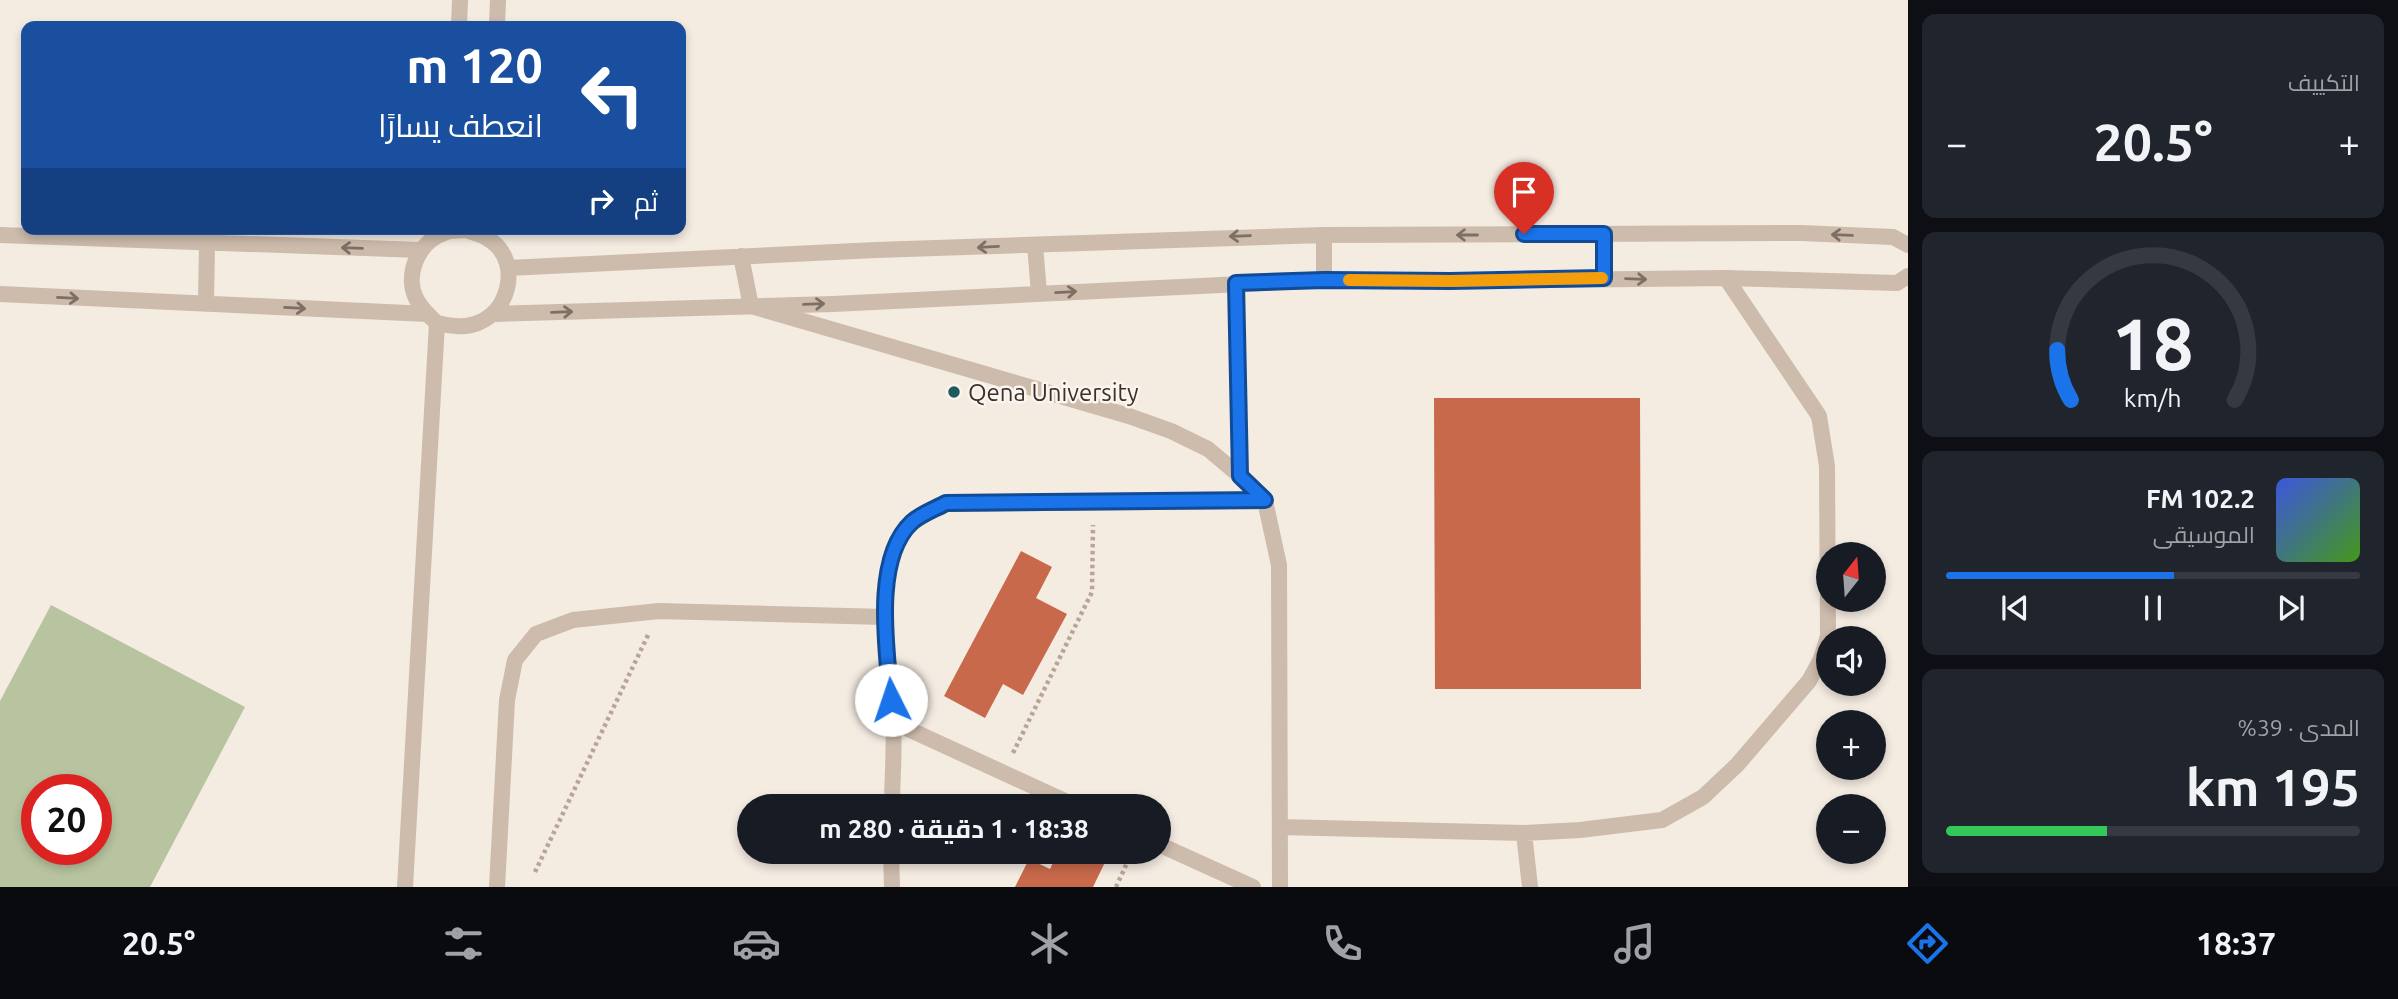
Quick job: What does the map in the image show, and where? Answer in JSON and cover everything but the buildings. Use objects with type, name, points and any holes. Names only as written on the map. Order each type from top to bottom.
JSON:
[{"type":"lane","points":[[458,21],[460,0]]},
{"type":"lane","points":[[497,21],[498,0]]},
{"type":"lane","points":[[508,268],[741,256],[1324,235],[1801,233],[1893,237],[1908,245]]},
{"type":"lane","points":[[1604,234],[1604,278]]},
{"type":"lane","points":[[0,235],[421,250]]},
{"type":"lane","points":[[405,887],[433,319],[418,301],[412,284],[413,267],[421,250],[438,235]]},
{"type":"lane","points":[[0,294],[433,319],[461,327],[479,323],[494,314],[507,293],[508,268],[500,249],[487,235]]},
{"type":"lane","points":[[1324,235],[1324,280]]},
{"type":"lane","points":[[206,304],[207,243]]},
{"type":"lane","points":[[1035,245],[1039,293]]},
{"type":"lane","points":[[741,256],[751,306]]},
{"type":"lane","points":[[494,314],[751,306],[1324,280],[1726,278],[1897,283],[1908,276]]},
{"type":"lane","points":[[1280,827],[1524,833],[1580,830],[1662,820],[1703,797],[1737,765],[1809,681],[1821,659],[1828,636],[1827,466],[1819,416],[1726,278]]},
{"type":"lane","points":[[1236,283],[1240,476]]},
{"type":"lane","points":[[751,306],[1129,416],[1171,431],[1208,449],[1265,500],[1279,565],[1280,887]]},
{"type":"lane","points":[[892,794],[893,722],[885,617],[889,568],[897,543],[913,521],[946,503],[1265,500]]},
{"type":"lane","points":[[497,887],[507,700],[515,660],[537,634],[573,620],[659,611],[885,617]]},
{"type":"lane","points":[[893,722],[1049,794]]},
{"type":"lane","points":[[1524,833],[1530,887]]},
{"type":"lane","points":[[1171,850],[1253,887]]},
{"type":"lane","points":[[891,864],[892,887]]},
{"type":"path","points":[[1003,773],[1092,592],[1093,503]]},
{"type":"path","points":[[535,872],[659,611]]},
{"type":"path","points":[[1116,887],[1127,864]]},
{"type":"green space","points":[[51,605],[245,707],[150,887],[0,887],[0,701]]},
{"type":"slow traffic","points":[[1349,280],[1602,278]]},
{"type":"place","name":"Qena University","points":[[954,392]]},
{"type":"route","points":[[891,700],[885,617],[889,568],[897,543],[913,521],[946,503],[1265,500],[1240,476],[1236,283],[1604,278],[1604,234],[1524,234]]}]
